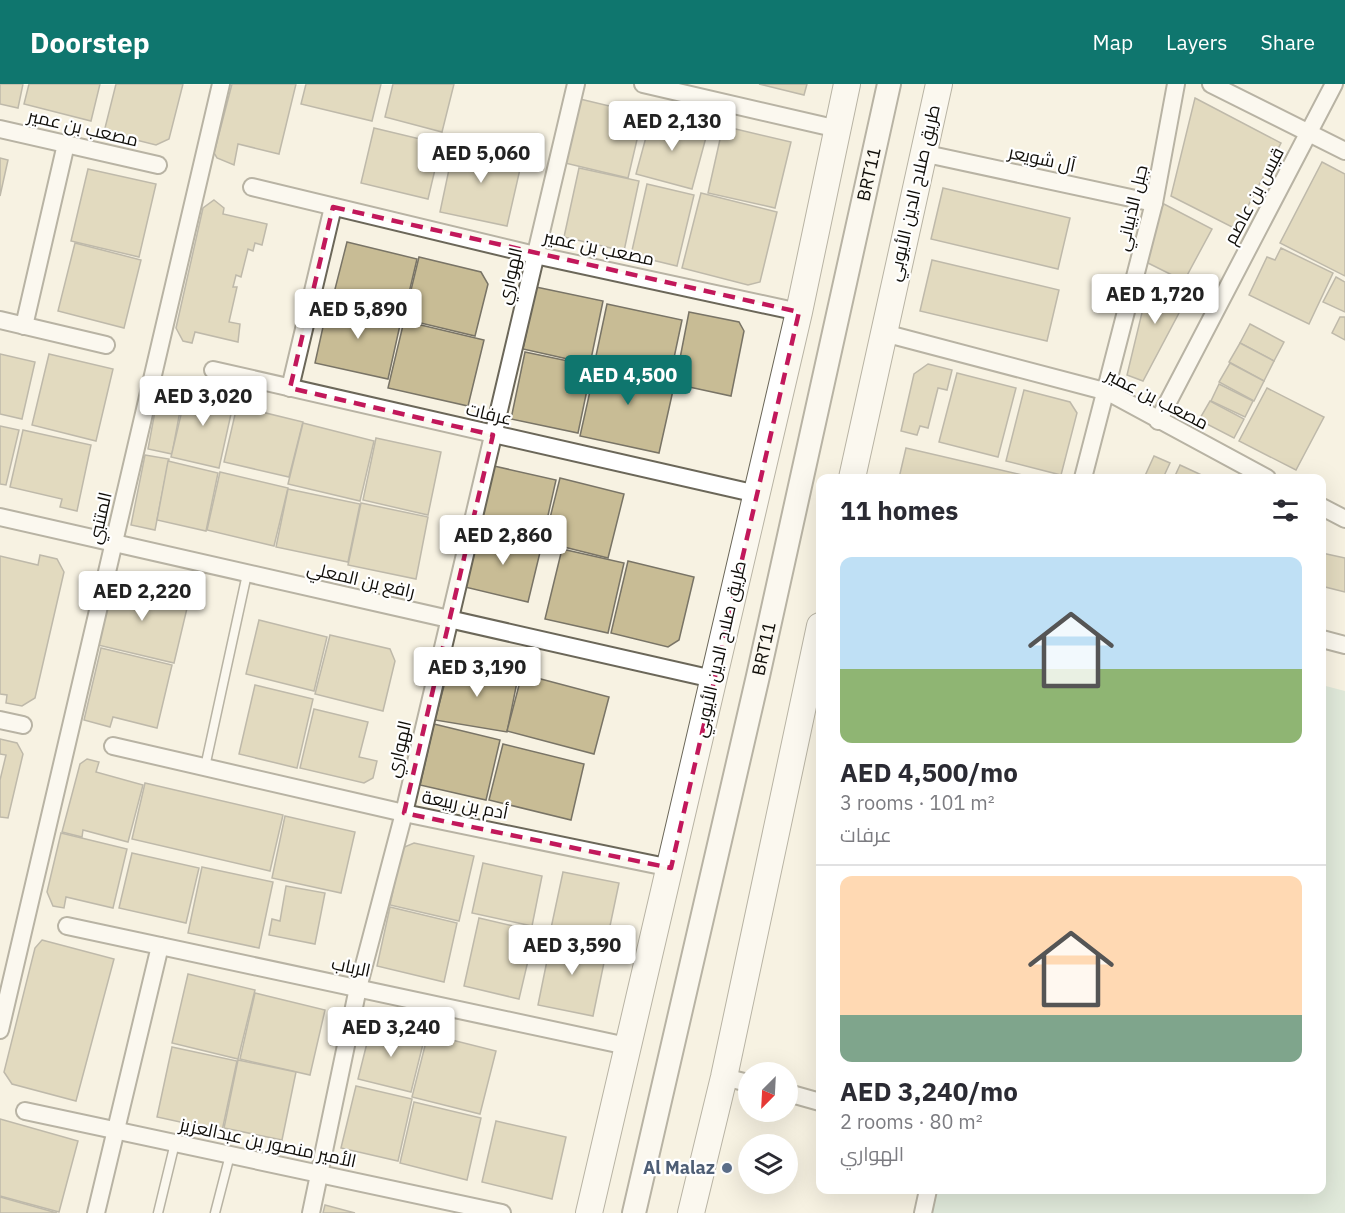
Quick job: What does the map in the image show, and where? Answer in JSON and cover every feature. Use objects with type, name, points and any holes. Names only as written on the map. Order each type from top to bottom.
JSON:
[{"type":"main road","name":"طريق صلاح الدين الأيوبي","points":[[589,1213],[799,312],[848,84]]},
{"type":"main road","name":"BRT11","points":[[634,1213],[760,665],[889,84]]},
{"type":"main road","name":"طريق صلاح الدين الأيوبي","points":[[853,474],[939,84]]},
{"type":"main road","points":[[691,1213],[736,1080],[816,648]]},
{"type":"street","name":"المتنبي","points":[[0,1030],[221,84]]},
{"type":"street","name":"الهواري","points":[[310,1213],[358,988],[404,813],[576,84]]},
{"type":"street","points":[[643,84],[837,129]]},
{"type":"street","name":"جبل الذبياني","points":[[1084,474],[1108,392],[1154,203],[1176,84]]},
{"type":"street","points":[[1211,84],[1345,151]]},
{"type":"street","name":"قيس بن عاصم","points":[[1158,422],[1334,84]]},
{"type":"street","name":"مصعب بن عمير","points":[[0,129],[158,165]]},
{"type":"street","points":[[24,326],[66,144]]},
{"type":"street","name":"آل شويعر","points":[[922,153],[1154,203]]},
{"type":"street","name":"مصعب بن عمير","points":[[252,187],[536,255],[799,312]]},
{"type":"street","points":[[290,388],[333,207]]},
{"type":"street","points":[[0,321],[106,345]]},
{"type":"street","name":"مصعب بن عمير","points":[[884,333],[1108,392],[1158,422],[1259,474]]},
{"type":"street","name":"عرفات","points":[[213,370],[757,494]]},
{"type":"street","points":[[1326,509],[1345,519]]},
{"type":"street","name":"رافع بن المعلي","points":[[0,517],[713,679]]},
{"type":"street","points":[[1326,640],[1345,645]]},
{"type":"street","points":[[0,720],[23,725]]},
{"type":"street","name":"أدم بن ربيعة","points":[[112,746],[404,813],[671,868]]},
{"type":"street","name":"الرباب","points":[[67,926],[627,1046]]},
{"type":"street","points":[[96,1213],[160,946]]},
{"type":"street","points":[[798,1096],[816,1101]]},
{"type":"street","name":"الأمير منصور بن عبدالعزيز","points":[[25,1111],[502,1213]]},
{"type":"street","points":[[922,1213],[926,1194]]},
{"type":"lane","points":[[205,767],[248,574]]},
{"type":"lane","points":[[158,1213],[175,1143]]},
{"type":"lane","points":[[216,1213],[230,1155]]},
{"type":"highlighted area","points":[[333,207],[799,312],[671,868],[404,813],[493,435],[290,388]]},
{"type":"green space","points":[[1326,686],[1345,691],[1345,1213],[927,1213],[931,1194],[1326,1194]]},
{"type":"building","points":[[0,84],[23,84],[18,108],[0,104]]},
{"type":"building","points":[[29,84],[100,84],[91,121],[24,104]]},
{"type":"building","points":[[116,84],[183,84],[169,139],[156,145],[104,132]]},
{"type":"building","points":[[232,84],[296,84],[279,154],[238,144],[234,165],[217,158],[214,153]]},
{"type":"building","points":[[306,84],[381,84],[372,121],[301,104]]},
{"type":"building","points":[[393,84],[454,84],[442,132],[385,117]]},
{"type":"building","points":[[759,84],[807,84],[804,95]]},
{"type":"building","points":[[1195,98],[1281,143],[1236,229],[1171,196]]},
{"type":"building","points":[[580,99],[643,114],[628,178],[565,163]]},
{"type":"building","points":[[652,115],[708,130],[692,189],[636,174]]},
{"type":"building","points":[[723,126],[791,142],[775,208],[708,193]]},
{"type":"building","points":[[374,128],[441,144],[428,199],[361,183]]},
{"type":"building","points":[[455,141],[523,156],[507,226],[440,212]]},
{"type":"building","points":[[0,158],[8,160],[0,196]]},
{"type":"building","points":[[1322,162],[1345,174],[1345,276],[1280,243]]},
{"type":"building","points":[[579,168],[639,181],[624,251],[564,237]]},
{"type":"building","points":[[88,169],[156,184],[139,257],[71,241]]},
{"type":"building","points":[[647,184],[694,195],[677,266],[631,255]]},
{"type":"building","points":[[943,188],[1070,218],[1058,269],[931,239]]},
{"type":"building","points":[[701,193],[777,212],[760,282],[748,285],[682,268]]},
{"type":"building","points":[[214,200],[224,208],[223,214],[267,224],[262,245],[255,243],[253,251],[248,249],[241,277],[236,275],[233,287],[237,287],[229,322],[240,324],[238,342],[195,332],[192,343],[183,341],[176,328],[203,208]]},
{"type":"building","points":[[1162,203],[1212,229],[1184,281],[1144,261]]},
{"type":"building","points":[[347,242],[417,259],[404,314],[333,297]]},
{"type":"building","points":[[75,243],[141,260],[124,328],[58,311]]},
{"type":"building","points":[[1281,248],[1333,273],[1309,324],[1249,295],[1267,257],[1275,260]]},
{"type":"building","points":[[419,257],[481,272],[488,284],[475,336],[404,319]]},
{"type":"building","points":[[932,260],[1059,290],[1047,341],[920,311]]},
{"type":"building","points":[[1151,275],[1189,294],[1143,381],[1127,375]]},
{"type":"building","points":[[1336,277],[1345,282],[1345,312],[1323,302]]},
{"type":"building","points":[[536,287],[603,301],[590,364],[523,349]]},
{"type":"building","points":[[329,300],[402,316],[388,379],[315,363]]},
{"type":"building","points":[[607,304],[682,320],[671,372],[596,356]]},
{"type":"building","points":[[689,312],[739,322],[744,331],[731,396],[675,384]]},
{"type":"building","points":[[1340,317],[1345,317],[1345,340],[1332,333]]},
{"type":"building","points":[[404,321],[484,340],[468,406],[388,388]]},
{"type":"building","points":[[1250,324],[1284,342],[1274,361],[1240,343]]},
{"type":"building","points":[[1240,343],[1274,361],[1264,381],[1229,362]]},
{"type":"building","points":[[525,352],[592,366],[578,433],[511,419]]},
{"type":"building","points":[[0,354],[35,362],[22,419],[0,414]]},
{"type":"building","points":[[49,354],[113,369],[96,441],[32,425]]},
{"type":"building","points":[[597,360],[676,377],[659,453],[580,436]]},
{"type":"building","points":[[1230,363],[1264,381],[1254,401],[1219,382]]},
{"type":"building","points":[[928,364],[952,370],[947,390],[938,388],[928,428],[920,426],[917,435],[901,431],[914,374]]},
{"type":"building","points":[[957,373],[1016,388],[998,457],[939,442]]},
{"type":"building","points":[[161,379],[185,384],[172,454],[148,449]]},
{"type":"building","points":[[1219,384],[1253,401],[1245,417],[1211,401]]},
{"type":"building","points":[[188,385],[235,396],[219,468],[171,457]]},
{"type":"building","points":[[1267,388],[1324,417],[1296,470],[1239,441]]},
{"type":"building","points":[[1024,390],[1070,402],[1077,413],[1061,474],[1006,461]]},
{"type":"building","points":[[1210,401],[1244,419],[1234,438],[1199,420]]},
{"type":"building","points":[[237,406],[303,422],[289,477],[224,462]]},
{"type":"building","points":[[303,423],[374,441],[360,501],[288,484]]},
{"type":"building","points":[[0,426],[19,430],[6,485],[0,484]]},
{"type":"building","points":[[23,430],[91,445],[77,511],[60,507],[62,499],[10,487]]},
{"type":"building","points":[[376,438],[441,452],[428,515],[363,500]]},
{"type":"building","points":[[906,448],[1018,474],[900,474]]},
{"type":"building","points":[[145,455],[169,459],[155,530],[131,525]]},
{"type":"building","points":[[1154,456],[1170,463],[1165,474],[1146,474]]},
{"type":"building","points":[[168,461],[218,473],[206,531],[157,520]]},
{"type":"building","points":[[1180,465],[1199,474],[1176,474]]},
{"type":"building","points":[[494,466],[556,480],[542,542],[480,528]]},
{"type":"building","points":[[220,472],[288,488],[274,546],[207,530]]},
{"type":"building","points":[[560,478],[624,494],[608,558],[544,542]]},
{"type":"building","points":[[288,489],[360,504],[348,562],[276,547]]},
{"type":"building","points":[[361,503],[428,517],[416,579],[348,565]]},
{"type":"building","points":[[479,529],[542,544],[528,602],[465,587]]},
{"type":"building","points":[[562,549],[624,563],[608,633],[545,619]]},
{"type":"building","points":[[1326,554],[1345,558],[1345,592],[1326,587]]},
{"type":"building","points":[[40,555],[57,559],[64,572],[35,698],[22,706],[6,703],[7,695],[0,694],[0,556],[38,565]]},
{"type":"building","points":[[628,561],[694,577],[679,640],[668,647],[611,633]]},
{"type":"building","points":[[113,576],[146,583],[144,594],[188,604],[174,663],[98,645]]},
{"type":"building","points":[[259,620],[327,637],[314,691],[246,674]]},
{"type":"building","points":[[330,635],[390,649],[395,661],[383,711],[315,694]]},
{"type":"building","points":[[101,648],[172,665],[157,728],[113,717],[110,727],[84,720]]},
{"type":"building","points":[[450,663],[518,677],[507,732],[435,720]]},
{"type":"building","points":[[522,674],[609,697],[594,754],[507,731]]},
{"type":"building","points":[[255,685],[313,699],[297,768],[239,754]]},
{"type":"building","points":[[314,709],[368,722],[359,757],[377,761],[373,778],[364,783],[300,768]]},
{"type":"building","points":[[434,724],[500,740],[486,800],[420,785]]},
{"type":"building","points":[[0,739],[17,743],[23,754],[8,818],[0,817],[0,780],[6,755],[0,754]]},
{"type":"building","points":[[503,744],[584,764],[571,820],[489,800]]},
{"type":"building","points":[[87,759],[99,762],[96,772],[143,785],[128,842],[83,830],[82,837],[62,832],[80,764]]},
{"type":"building","points":[[145,783],[283,815],[270,871],[132,839]]},
{"type":"building","points":[[285,816],[355,832],[341,893],[272,878]]},
{"type":"building","points":[[61,833],[127,849],[113,908],[66,897],[64,908],[53,906],[47,892]]},
{"type":"building","points":[[414,843],[474,856],[459,921],[390,905],[402,848]]},
{"type":"building","points":[[132,853],[199,868],[186,923],[119,908]]},
{"type":"building","points":[[483,863],[542,876],[532,926],[472,913]]},
{"type":"building","points":[[202,867],[273,882],[259,948],[188,933]]},
{"type":"building","points":[[563,872],[619,883],[606,945],[550,933]]},
{"type":"building","points":[[286,886],[325,893],[315,944],[269,935],[272,919],[280,921]]},
{"type":"building","points":[[390,907],[457,923],[444,982],[377,966]]},
{"type":"building","points":[[479,918],[535,931],[519,999],[464,986]]},
{"type":"building","points":[[552,936],[607,948],[593,1016],[538,1005]]},
{"type":"building","points":[[42,940],[114,959],[76,1101],[12,1084],[4,1072],[35,948]]},
{"type":"building","points":[[188,974],[255,990],[238,1059],[172,1043]]},
{"type":"building","points":[[255,993],[325,1010],[310,1075],[240,1059]]},
{"type":"building","points":[[372,1023],[425,1036],[411,1092],[358,1079]]},
{"type":"building","points":[[428,1034],[496,1051],[480,1114],[412,1097]]},
{"type":"building","points":[[172,1047],[237,1061],[222,1131],[157,1117]]},
{"type":"building","points":[[238,1060],[296,1072],[282,1140],[224,1128]]},
{"type":"building","points":[[356,1086],[412,1099],[398,1161],[341,1148]]},
{"type":"building","points":[[414,1102],[481,1118],[467,1180],[400,1163]]},
{"type":"building","points":[[0,1119],[78,1141],[59,1212],[0,1196]]},
{"type":"building","points":[[496,1121],[566,1137],[552,1199],[482,1182]]},
{"type":"building","points":[[0,1197],[57,1213],[0,1213]]},
{"type":"building","points":[[325,1205],[355,1213],[323,1213]]},
{"type":"place","name":"Al Malaz","points":[[727,1168]]}]
